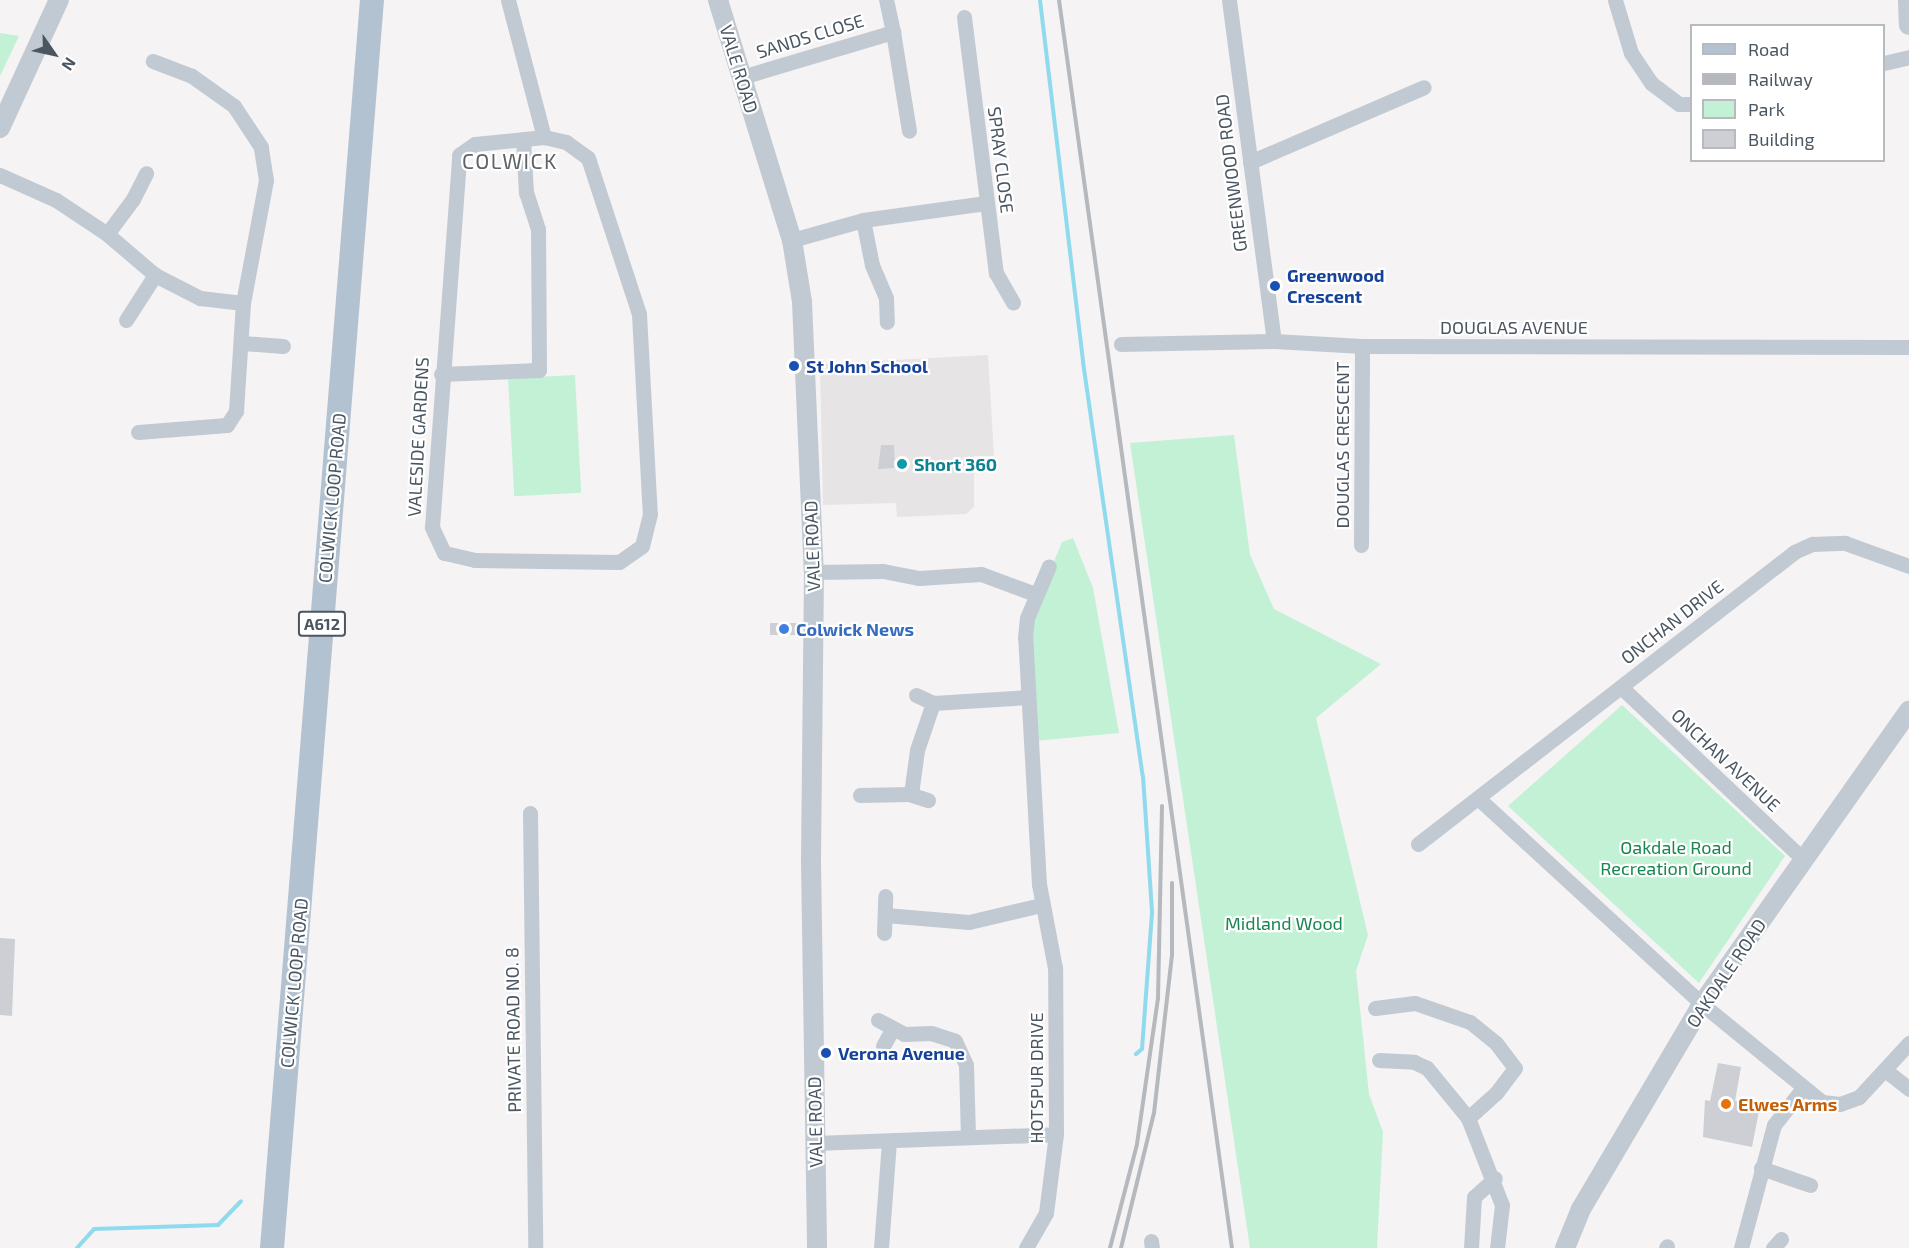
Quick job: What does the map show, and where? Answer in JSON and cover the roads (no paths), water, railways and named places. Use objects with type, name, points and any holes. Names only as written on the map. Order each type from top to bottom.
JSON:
[{"type":"main road","name":"COLWICK LOOP ROAD","points":[[272,1248],[372,0]]},
{"type":"street","points":[[0,129],[59,0]]},
{"type":"street","points":[[508,0],[544,137]]},
{"type":"street","name":"VALE ROAD","points":[[718,0],[792,240],[802,302],[814,572],[814,1143],[817,1248]]},
{"type":"street","name":"SANDS CLOSE","points":[[742,77],[893,32],[886,0]]},
{"type":"street","name":"GREENWOOD ROAD","points":[[1229,0],[1274,341]]},
{"type":"street","points":[[1615,0],[1630,53],[1651,83],[1678,104],[1690,104]]},
{"type":"street","points":[[1908,0],[1909,26]]},
{"type":"street","name":"SPRAY CLOSE","points":[[964,17],[996,273],[1013,303]]},
{"type":"street","points":[[893,32],[909,131]]},
{"type":"street","points":[[1885,63],[1909,57]]},
{"type":"street","points":[[138,432],[227,425],[236,411],[243,303],[266,180],[261,147],[234,106],[192,76],[153,61]]},
{"type":"street","points":[[1250,162],[1424,87]]},
{"type":"street","name":"VALESIDE GARDENS","points":[[544,137],[566,142],[588,158],[639,314],[650,514],[642,546],[619,562],[538,564],[474,560],[444,553],[432,527],[441,374],[459,155],[475,144],[544,137]]},
{"type":"street","points":[[441,374],[539,370],[538,229],[526,193],[523,139]]},
{"type":"street","points":[[107,234],[134,199],[146,173]]},
{"type":"street","points":[[0,175],[56,200],[107,234],[155,275],[200,298],[243,303]]},
{"type":"street","points":[[792,240],[863,219],[986,204]]},
{"type":"street","points":[[863,219],[872,265],[886,298],[887,322]]},
{"type":"street","points":[[126,320],[155,275]]},
{"type":"street","name":"DOUGLAS AVENUE","points":[[1121,344],[1274,341],[1362,346],[1909,347]]},
{"type":"street","points":[[242,344],[284,346]]},
{"type":"street","name":"DOUGLAS CRESCENT","points":[[1361,545],[1362,346]]},
{"type":"street","name":"ONCHAN DRIVE","points":[[1418,844],[1479,799],[1794,552],[1812,544],[1845,543],[1909,566]]},
{"type":"street","name":"HOTSPUR DRIVE","points":[[1026,1248],[1046,1213],[1056,1134],[1055,968],[1050,923],[1041,904],[1025,637],[1035,594],[1048,566]]},
{"type":"street","points":[[814,572],[883,571],[919,578],[981,574],[1035,594]]},
{"type":"street","name":"ONCHAN AVENUE","points":[[1621,687],[1804,860]]},
{"type":"street","points":[[916,695],[933,703],[1028,697]]},
{"type":"street","points":[[911,794],[917,750],[933,703]]},
{"type":"street","name":"OAKDALE ROAD","points":[[1565,1248],[1581,1209],[1702,1004],[1909,711]]},
{"type":"street","points":[[860,795],[911,794],[928,800]]},
{"type":"street","points":[[1479,799],[1702,1004],[1822,1102],[1840,1104],[1859,1097],[1909,1043]]},
{"type":"street","name":"PRIVATE ROAD NO. 8","points":[[530,813],[535,1248]]},
{"type":"street","points":[[884,933],[885,896]]},
{"type":"street","points":[[885,915],[969,922],[1041,904]]},
{"type":"street","points":[[1374,1008],[1415,1003],[1470,1022],[1496,1043],[1515,1068],[1496,1093],[1468,1118]]},
{"type":"street","points":[[878,1020],[892,1030],[955,1041],[966,1065],[968,1137]]},
{"type":"street","points":[[883,1046],[892,1030]]},
{"type":"street","points":[[1379,1060],[1414,1062],[1427,1068],[1468,1118],[1495,1178],[1503,1221],[1497,1248]]},
{"type":"street","points":[[1886,1070],[1909,1089]]},
{"type":"street","points":[[1744,1247],[1761,1168],[1774,1125],[1803,1088]]},
{"type":"street","points":[[814,1143],[1056,1134]]},
{"type":"street","points":[[881,1248],[889,1141]]},
{"type":"street","points":[[1761,1168],[1810,1185]]},
{"type":"street","points":[[1471,1248],[1474,1197],[1495,1178]]},
{"type":"waterway","points":[[1040,0],[1083,362],[1143,776],[1152,913],[1142,1049],[1136,1054]]},
{"type":"waterway","points":[[77,1248],[94,1229],[218,1225],[241,1201]]},
{"type":"railway","points":[[1059,0],[1232,1248]]},
{"type":"railway","points":[[1110,1248],[1137,1144],[1158,998],[1162,806]]},
{"type":"railway","points":[[1121,1248],[1154,1113],[1172,954],[1172,883]]},
{"type":"place","name":"Greenwood Crescent","points":[[1275,286]]},
{"type":"place","name":"St John School","points":[[794,366]]},
{"type":"place","name":"Short 360","points":[[902,464]]},
{"type":"place","name":"Colwick News","points":[[784,629]]},
{"type":"place","name":"Verona Avenue","points":[[826,1053]]},
{"type":"place","name":"Elwes Arms","points":[[1726,1104]]},
{"type":"district","name":"COLWICK","points":[[510,161]]},
{"type":"park label","name":"Oakdale Road Recreation Ground","points":[[1676,858]]},
{"type":"park label","name":"Midland Wood","points":[[1284,923]]}]
